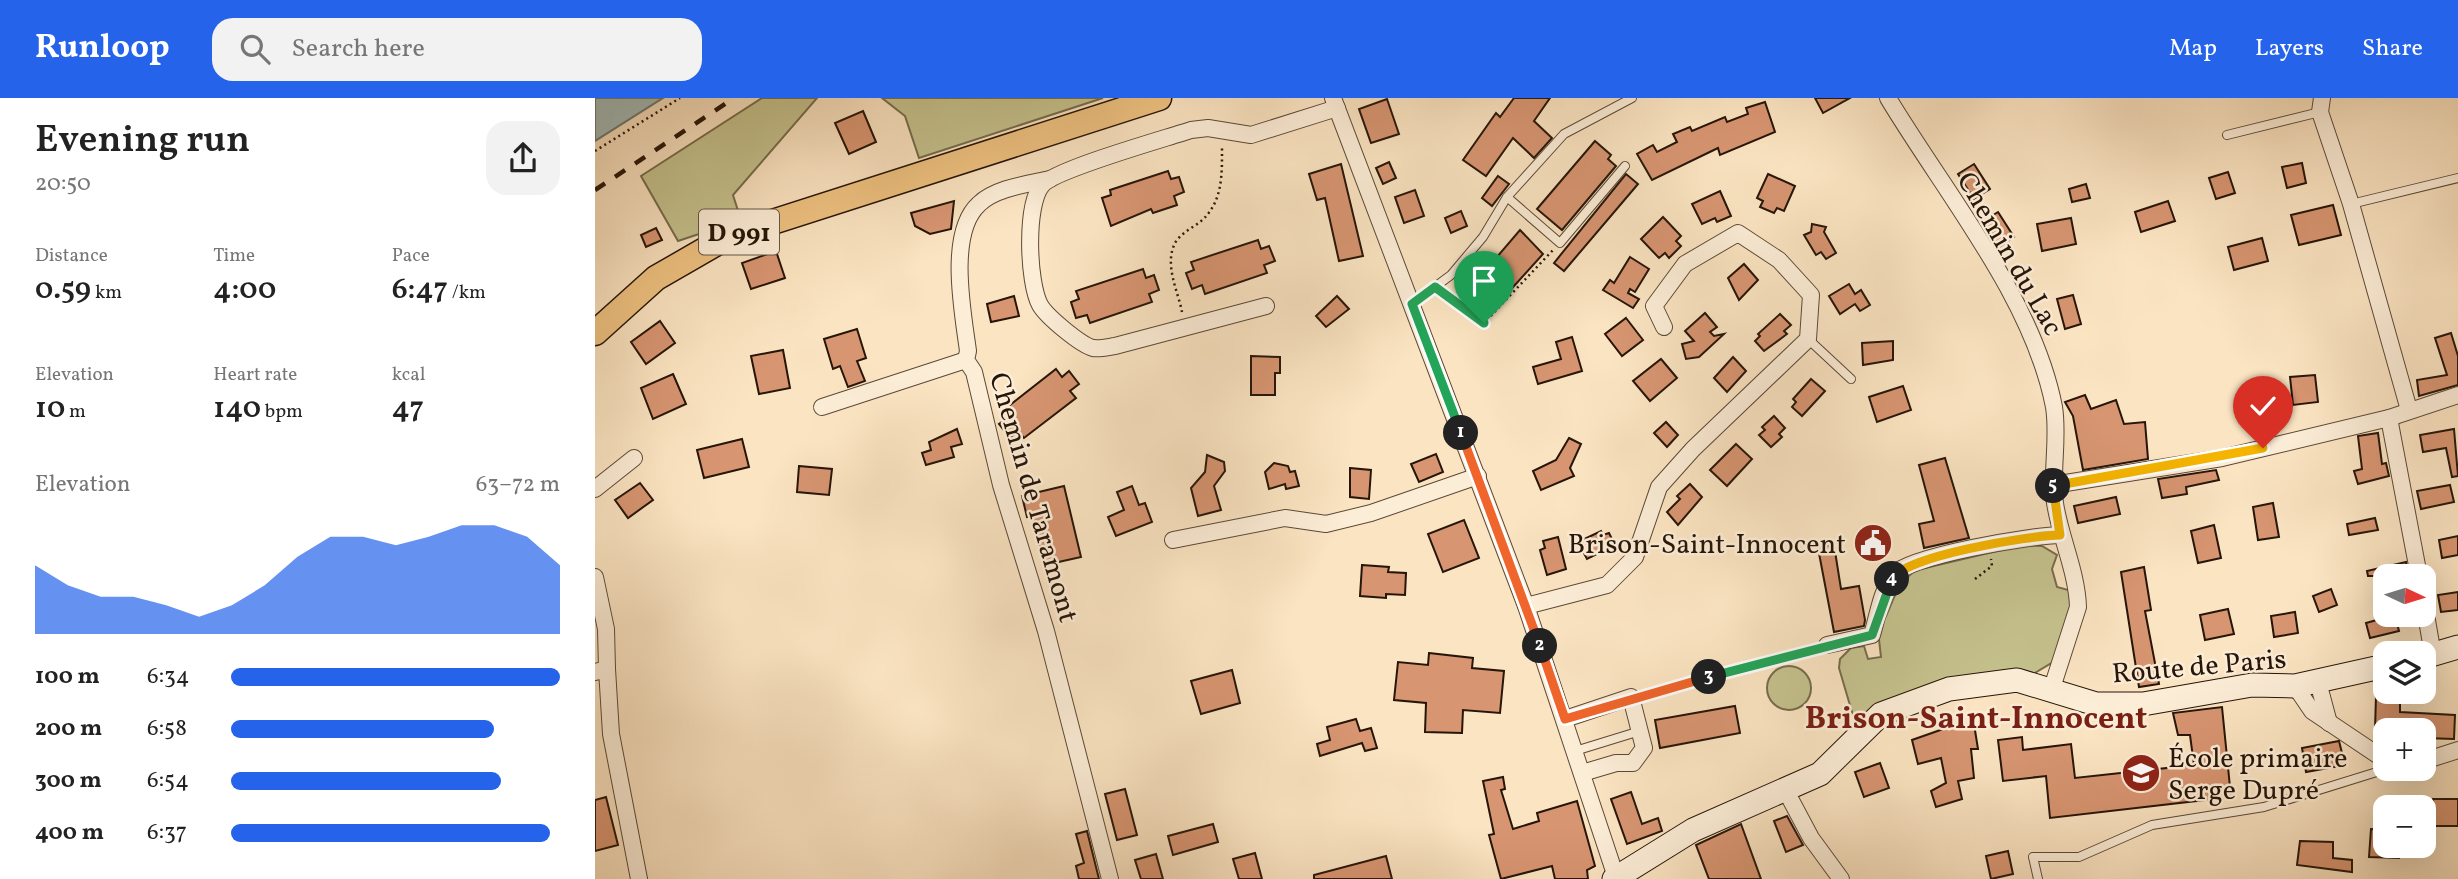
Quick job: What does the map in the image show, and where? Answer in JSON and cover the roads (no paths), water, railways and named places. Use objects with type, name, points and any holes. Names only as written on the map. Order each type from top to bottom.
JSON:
[{"type":"main road","name":"D 991","points":[[595,333],[656,278],[729,236],[1159,98]]},
{"type":"street","name":"Chemin du Lac","points":[[1888,98],[1994,265],[2035,338],[2054,409],[2053,485],[2060,535],[2078,594],[2078,607],[2051,691]]},
{"type":"street","points":[[1335,103],[1526,606],[1615,878]]},
{"type":"street","name":"Chemin de Taramont","points":[[1110,879],[1046,631],[1001,485],[974,372],[966,360],[968,351],[958,272],[970,218],[978,204],[992,195],[1050,179],[1191,130],[1222,130],[1251,135],[1335,103]]},
{"type":"street","points":[[2321,105],[2409,410]]},
{"type":"street","points":[[1050,179],[1040,187],[1030,234],[1033,273],[1040,305],[1082,344],[1095,348],[1266,306]]},
{"type":"street","points":[[1526,606],[1607,585],[1635,556],[1659,487],[1692,449],[1808,339],[1811,295],[1779,260],[1738,233],[1685,264],[1654,306],[1664,327]]},
{"type":"street","points":[[822,407],[966,360]]},
{"type":"street","points":[[2053,485],[2222,458],[2389,418],[2458,394]]},
{"type":"street","points":[[2389,418],[2417,564]]},
{"type":"street","points":[[595,489],[634,458]]},
{"type":"street","points":[[1173,540],[1286,518],[1326,524],[1371,513],[1478,476]]},
{"type":"street","points":[[1827,645],[1872,635],[1885,590],[1895,572],[1915,562],[2035,535],[2060,535]]},
{"type":"street","points":[[595,577],[606,629],[601,671],[639,879]]},
{"type":"street","points":[[2436,654],[2458,647]]},
{"type":"street","name":"Route de Paris","points":[[1615,878],[1693,830],[1820,774],[1881,715],[1930,695],[1971,685],[2017,680],[2096,704],[2143,704],[2252,685],[2295,687],[2373,669]]},
{"type":"street","points":[[2318,682],[2329,723]]},
{"type":"street","points":[[2295,687],[2312,711],[2373,754]]},
{"type":"street","points":[[1565,719],[1631,697],[1644,748],[1633,763],[1616,763],[1582,773]]},
{"type":"street","points":[[2436,757],[2458,750]]},
{"type":"street","points":[[1786,791],[1811,838],[1842,879]]},
{"type":"lane","points":[[1412,304],[1451,275],[1483,237],[1507,197],[1565,134],[1632,98]]},
{"type":"lane","points":[[2227,135],[2321,105]]},
{"type":"lane","points":[[1507,197],[1560,243],[1625,166]]},
{"type":"lane","points":[[2351,204],[2458,178]]},
{"type":"lane","points":[[1808,339],[1851,379]]},
{"type":"lane","points":[[1575,751],[1640,731]]},
{"type":"lane","points":[[2038,879],[2033,858],[2079,857],[2152,825],[2264,807],[2373,773]]},
{"type":"water","points":[[595,98],[663,98],[595,141]]},
{"type":"railway","points":[[595,190],[734,98]]},
{"type":"place","name":"Brison-Saint-Innocent","points":[[1873,543]]},
{"type":"place","name":"École primaire Serge Dupré","points":[[2141,773]]},
{"type":"district","name":"Brison-Saint-Innocent","points":[[1976,717]]}]
